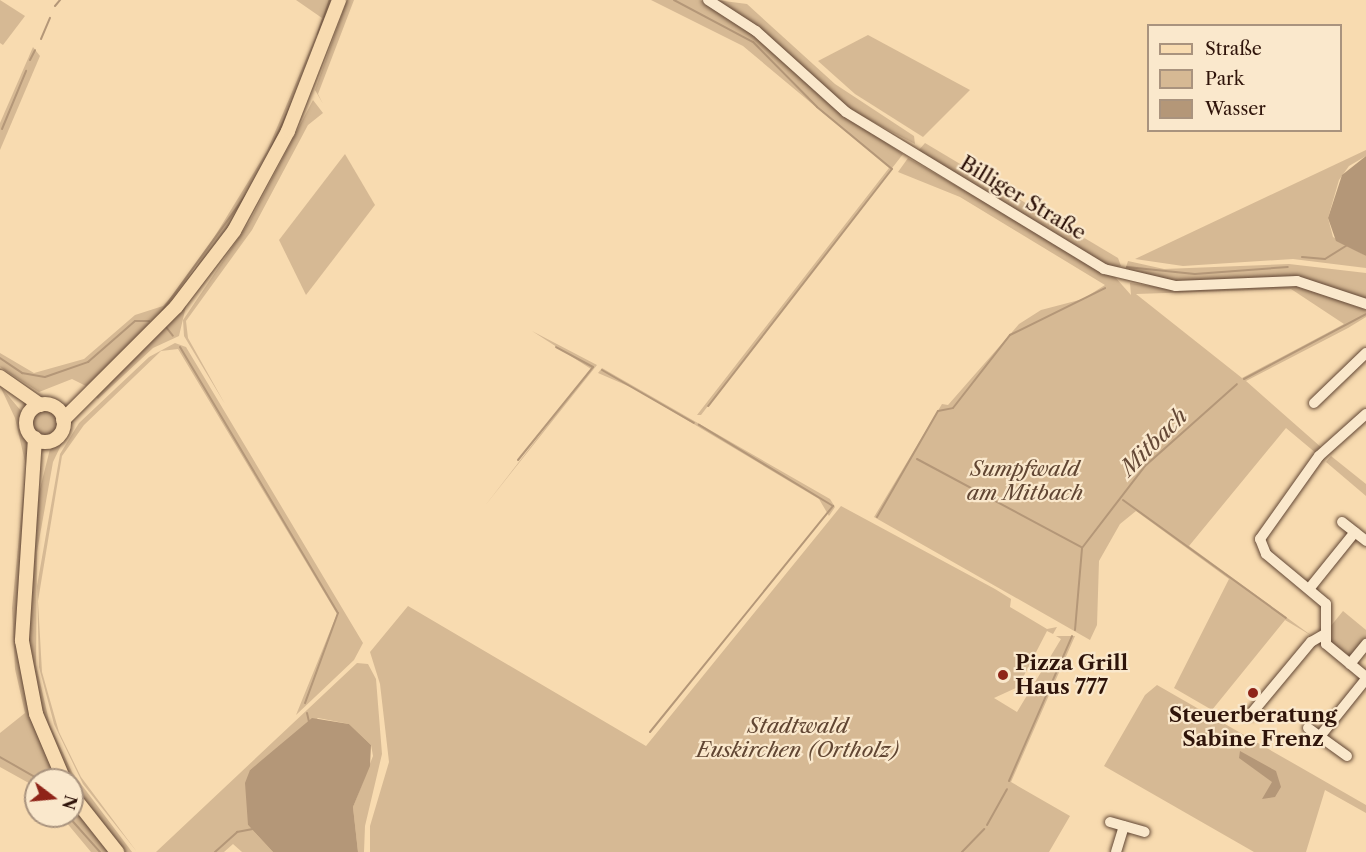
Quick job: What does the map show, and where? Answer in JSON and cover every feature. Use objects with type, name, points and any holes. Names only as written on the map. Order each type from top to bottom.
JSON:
[{"type":"main road","points":[[32,515],[50,441],[61,433],[63,420],[183,300],[240,222],[288,131],[339,0]]},
{"type":"main road","points":[[28,417],[113,370]]},
{"type":"main road","points":[[0,377],[47,406],[63,420]]},
{"type":"main road","points":[[0,383],[28,417],[35,438],[32,515],[22,599],[24,660],[36,714],[59,768]]},
{"type":"main road","points":[[35,438],[50,441]]},
{"type":"main road","points":[[84,810],[117,852]]},
{"type":"street","name":"Billiger Straße","points":[[708,0],[756,30],[846,112],[1104,268],[1176,286],[1297,281],[1366,304]]},
{"type":"street","points":[[1314,403],[1366,353]]},
{"type":"street","points":[[1251,714],[1265,707],[1311,642],[1323,635],[1329,610],[1309,589],[1266,554],[1260,539],[1315,465],[1366,414]]},
{"type":"street","points":[[1342,522],[1366,541]]},
{"type":"street","points":[[1309,589],[1355,532]]},
{"type":"street","points":[[1321,735],[1366,678],[1323,635]]},
{"type":"street","points":[[1350,664],[1366,644]]},
{"type":"street","points":[[1308,728],[1321,735],[1347,756]]},
{"type":"street","points":[[1110,822],[1145,832]]},
{"type":"street","points":[[1116,852],[1124,826]]},
{"type":"green space","points":[[0,0],[25,16],[3,45],[0,43]]},
{"type":"green space","points":[[296,0],[334,0],[301,89],[238,217],[183,293],[86,386],[72,379],[39,392],[0,367],[0,353],[34,373],[84,359],[135,315],[163,306],[194,270],[267,151],[315,38],[322,18]]},
{"type":"green space","points":[[347,0],[354,0],[318,94],[323,104],[315,90]]},
{"type":"green space","points":[[651,0],[700,0],[718,9],[749,29],[829,104],[903,154],[701,415],[697,415],[889,168],[743,46]]},
{"type":"green space","points":[[716,0],[747,4],[835,84],[914,136],[915,144],[843,106],[754,24]]},
{"type":"green space","points":[[868,35],[970,90],[923,137],[855,94],[818,61]]},
{"type":"green space","points":[[33,47],[40,56],[0,150],[0,123]]},
{"type":"green space","points":[[313,100],[323,113],[308,125],[252,230],[186,321],[188,338],[225,404],[184,336],[183,320],[250,221]]},
{"type":"green space","points":[[925,143],[1118,258],[1121,266],[1114,269],[918,151]]},
{"type":"green space","points":[[1366,150],[1366,156],[1349,166],[1339,180],[1328,218],[1333,237],[1366,256],[1366,268],[1293,259],[1183,266],[1135,259]]},
{"type":"green space","points":[[345,154],[375,205],[306,295],[279,240]]},
{"type":"green space","name":"Sumpfwald am Mitbach","points":[[908,158],[1115,277],[1131,295],[1130,283],[1172,289],[1296,285],[1366,310],[1366,317],[1348,328],[1246,381],[1322,448],[1317,454],[1286,428],[1189,546],[1312,636],[1285,620],[1212,710],[1174,688],[1229,579],[1136,511],[1120,524],[1099,561],[1097,625],[1090,640],[874,517],[942,404],[948,405],[1019,324],[1041,310],[1083,299],[1105,285],[960,197],[898,172]],"holes":[[[1291,289],[1344,324],[1242,378],[1136,294]]]},
{"type":"green space","points":[[1128,261],[1164,269],[1289,264],[1366,273],[1366,300],[1294,277],[1176,282],[1124,273]]},
{"type":"green space","points":[[187,302],[179,336],[153,348],[98,399],[93,394]]},
{"type":"green space","points":[[532,331],[597,365],[484,507],[591,369]]},
{"type":"green space","points":[[175,343],[186,347],[363,643],[354,660],[296,715],[337,614],[178,349],[161,351],[84,425],[62,456],[38,601],[42,672],[59,732],[75,768],[54,724],[39,667],[37,586],[60,454],[79,423],[149,357]]},
{"type":"green space","points":[[602,368],[830,499],[835,507],[829,516],[819,499],[635,389],[598,373]]},
{"type":"green space","points":[[0,386],[22,412],[31,441],[17,614],[30,710],[54,768],[24,768],[24,780],[0,767],[0,733],[25,713],[15,669],[12,608],[26,466],[15,418]]},
{"type":"green space","points":[[45,410],[55,413],[58,423],[55,433],[45,436],[35,433],[32,423],[35,413]]},
{"type":"green space","points":[[75,416],[53,462],[37,552],[36,665],[50,725],[70,768],[63,768],[47,733],[29,665],[28,584],[39,493],[50,449]]},
{"type":"green space","points":[[1331,456],[1366,484],[1366,496],[1326,462]]},
{"type":"green space","name":"Stadtwald Euskirchen (Ortholz)","points":[[841,506],[995,589],[1011,599],[1010,607],[1047,629],[1057,627],[1053,634],[1047,631],[1018,687],[994,698],[1017,712],[1061,639],[1056,636],[1075,636],[1011,782],[1070,816],[1049,852],[370,852],[370,826],[389,762],[380,684],[370,652],[408,606],[646,746]]},
{"type":"green space","points":[[1343,611],[1366,630],[1366,640],[1350,656],[1329,641],[1330,627]]},
{"type":"green space","points":[[357,663],[368,664],[376,679],[382,754],[365,826],[364,852],[358,852],[353,807],[373,756],[371,745],[349,724],[318,718],[250,770],[248,825],[273,852],[242,852],[233,844],[224,852],[156,852]]},
{"type":"green space","points":[[1157,685],[1366,805],[1366,813],[1325,790],[1306,852],[1254,852],[1104,766],[1145,695]]},
{"type":"green space","points":[[84,781],[137,852],[84,785]]},
{"type":"green space","points":[[84,788],[132,852],[123,852],[84,800]]},
{"type":"green space","points":[[84,817],[111,852],[91,852],[71,828],[84,828]]},
{"type":"water","points":[[1366,156],[1366,256],[1336,241],[1328,218],[1342,175]]},
{"type":"water","points":[[312,718],[349,724],[371,745],[370,766],[353,807],[358,852],[273,852],[248,825],[245,783],[250,770]]},
{"type":"water","points":[[1240,751],[1276,771],[1281,787],[1275,797],[1262,799],[1272,782],[1239,758]]},
{"type":"waterway","points":[[55,6],[60,0]]},
{"type":"waterway","points":[[318,34],[330,0]]},
{"type":"waterway","points":[[674,0],[753,42],[817,107],[892,169],[708,406]]},
{"type":"waterway","points":[[41,39],[50,18]]},
{"type":"waterway","points":[[30,60],[35,50]]},
{"type":"waterway","points":[[2,129],[26,71]]},
{"type":"waterway","points":[[271,148],[293,101]]},
{"type":"waterway","points":[[159,315],[246,195]]},
{"type":"waterway","points":[[1302,257],[1325,259],[1346,246]]},
{"type":"waterway","points":[[1127,267],[1195,274],[1288,267]]},
{"type":"waterway","points":[[877,517],[938,411],[953,408],[1010,335],[1105,288]]},
{"type":"waterway","name":"Mitbach","points":[[1244,379],[1366,314]]},
{"type":"waterway","points":[[0,358],[22,373],[45,377],[88,362],[135,321],[149,321]]},
{"type":"waterway","points":[[166,327],[173,336]]},
{"type":"waterway","points":[[180,347],[338,613],[305,703]]},
{"type":"waterway","points":[[518,460],[593,367],[556,347]]},
{"type":"waterway","points":[[602,370],[694,423]]},
{"type":"waterway","name":"Mitbach","points":[[1075,630],[1082,548],[1145,466],[1237,384]]},
{"type":"waterway","points":[[650,732],[833,506],[699,425]]},
{"type":"waterway","points":[[917,459],[1081,547]]},
{"type":"waterway","points":[[1123,500],[1286,618]]},
{"type":"waterway","name":"Mitbach","points":[[1009,781],[1072,636]]},
{"type":"waterway","points":[[307,713],[309,722]]},
{"type":"waterway","name":"Mitbach","points":[[0,757],[24,771]]},
{"type":"waterway","name":"Mitbach","points":[[987,825],[1007,789]]},
{"type":"waterway","name":"Mitbach","points":[[79,828],[100,852]]},
{"type":"waterway","name":"Mitbach","points":[[215,852],[237,832],[253,829]]},
{"type":"waterway","name":"Mitbach","points":[[962,852],[984,829]]},
{"type":"place","name":"Pizza Grill Haus 777","points":[[1003,675]]},
{"type":"place","name":"Steuerberatung Sabine Frenz","points":[[1253,693]]}]
